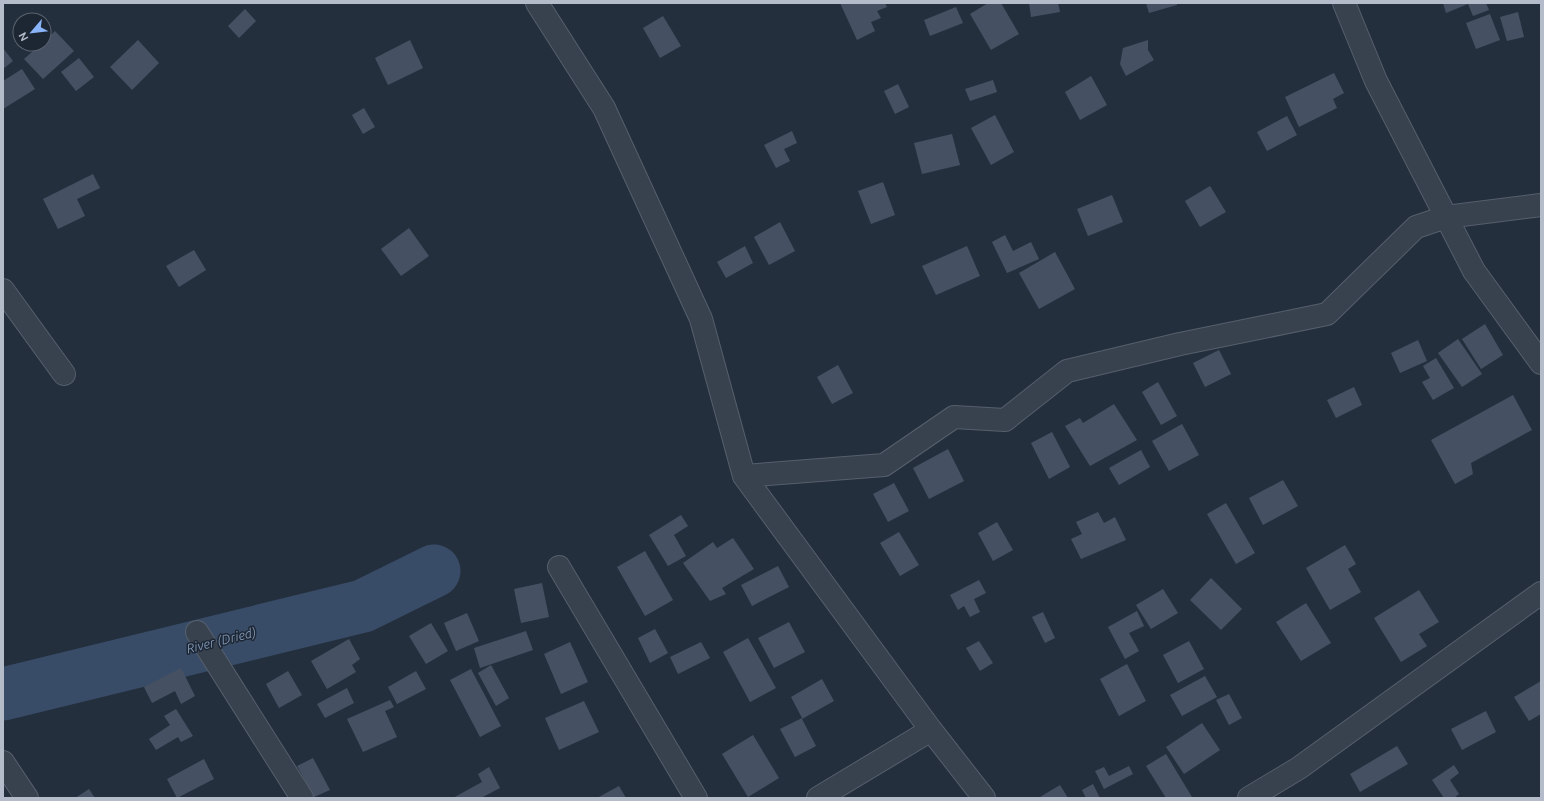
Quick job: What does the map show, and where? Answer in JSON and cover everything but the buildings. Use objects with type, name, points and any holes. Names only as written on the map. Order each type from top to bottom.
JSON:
[{"type":"street","points":[[537,3],[604,108],[701,319],[744,476],[931,730],[984,798]]},
{"type":"street","points":[[1344,3],[1376,81],[1474,271],[1541,363]]},
{"type":"street","points":[[744,476],[884,465],[954,417],[1005,420],[1067,371],[1180,344],[1327,314],[1416,227],[1446,217],[1541,204]]},
{"type":"street","points":[[3,290],[64,374]]},
{"type":"street","points":[[559,567],[696,798]]},
{"type":"street","points":[[1249,798],[1299,768],[1541,594]]},
{"type":"street","points":[[197,632],[302,798]]},
{"type":"street","points":[[818,798],[931,730]]},
{"type":"street","points":[[3,762],[27,798]]},
{"type":"waterway","name":"River (Dried)","points":[[3,694],[363,606],[434,571]]}]
